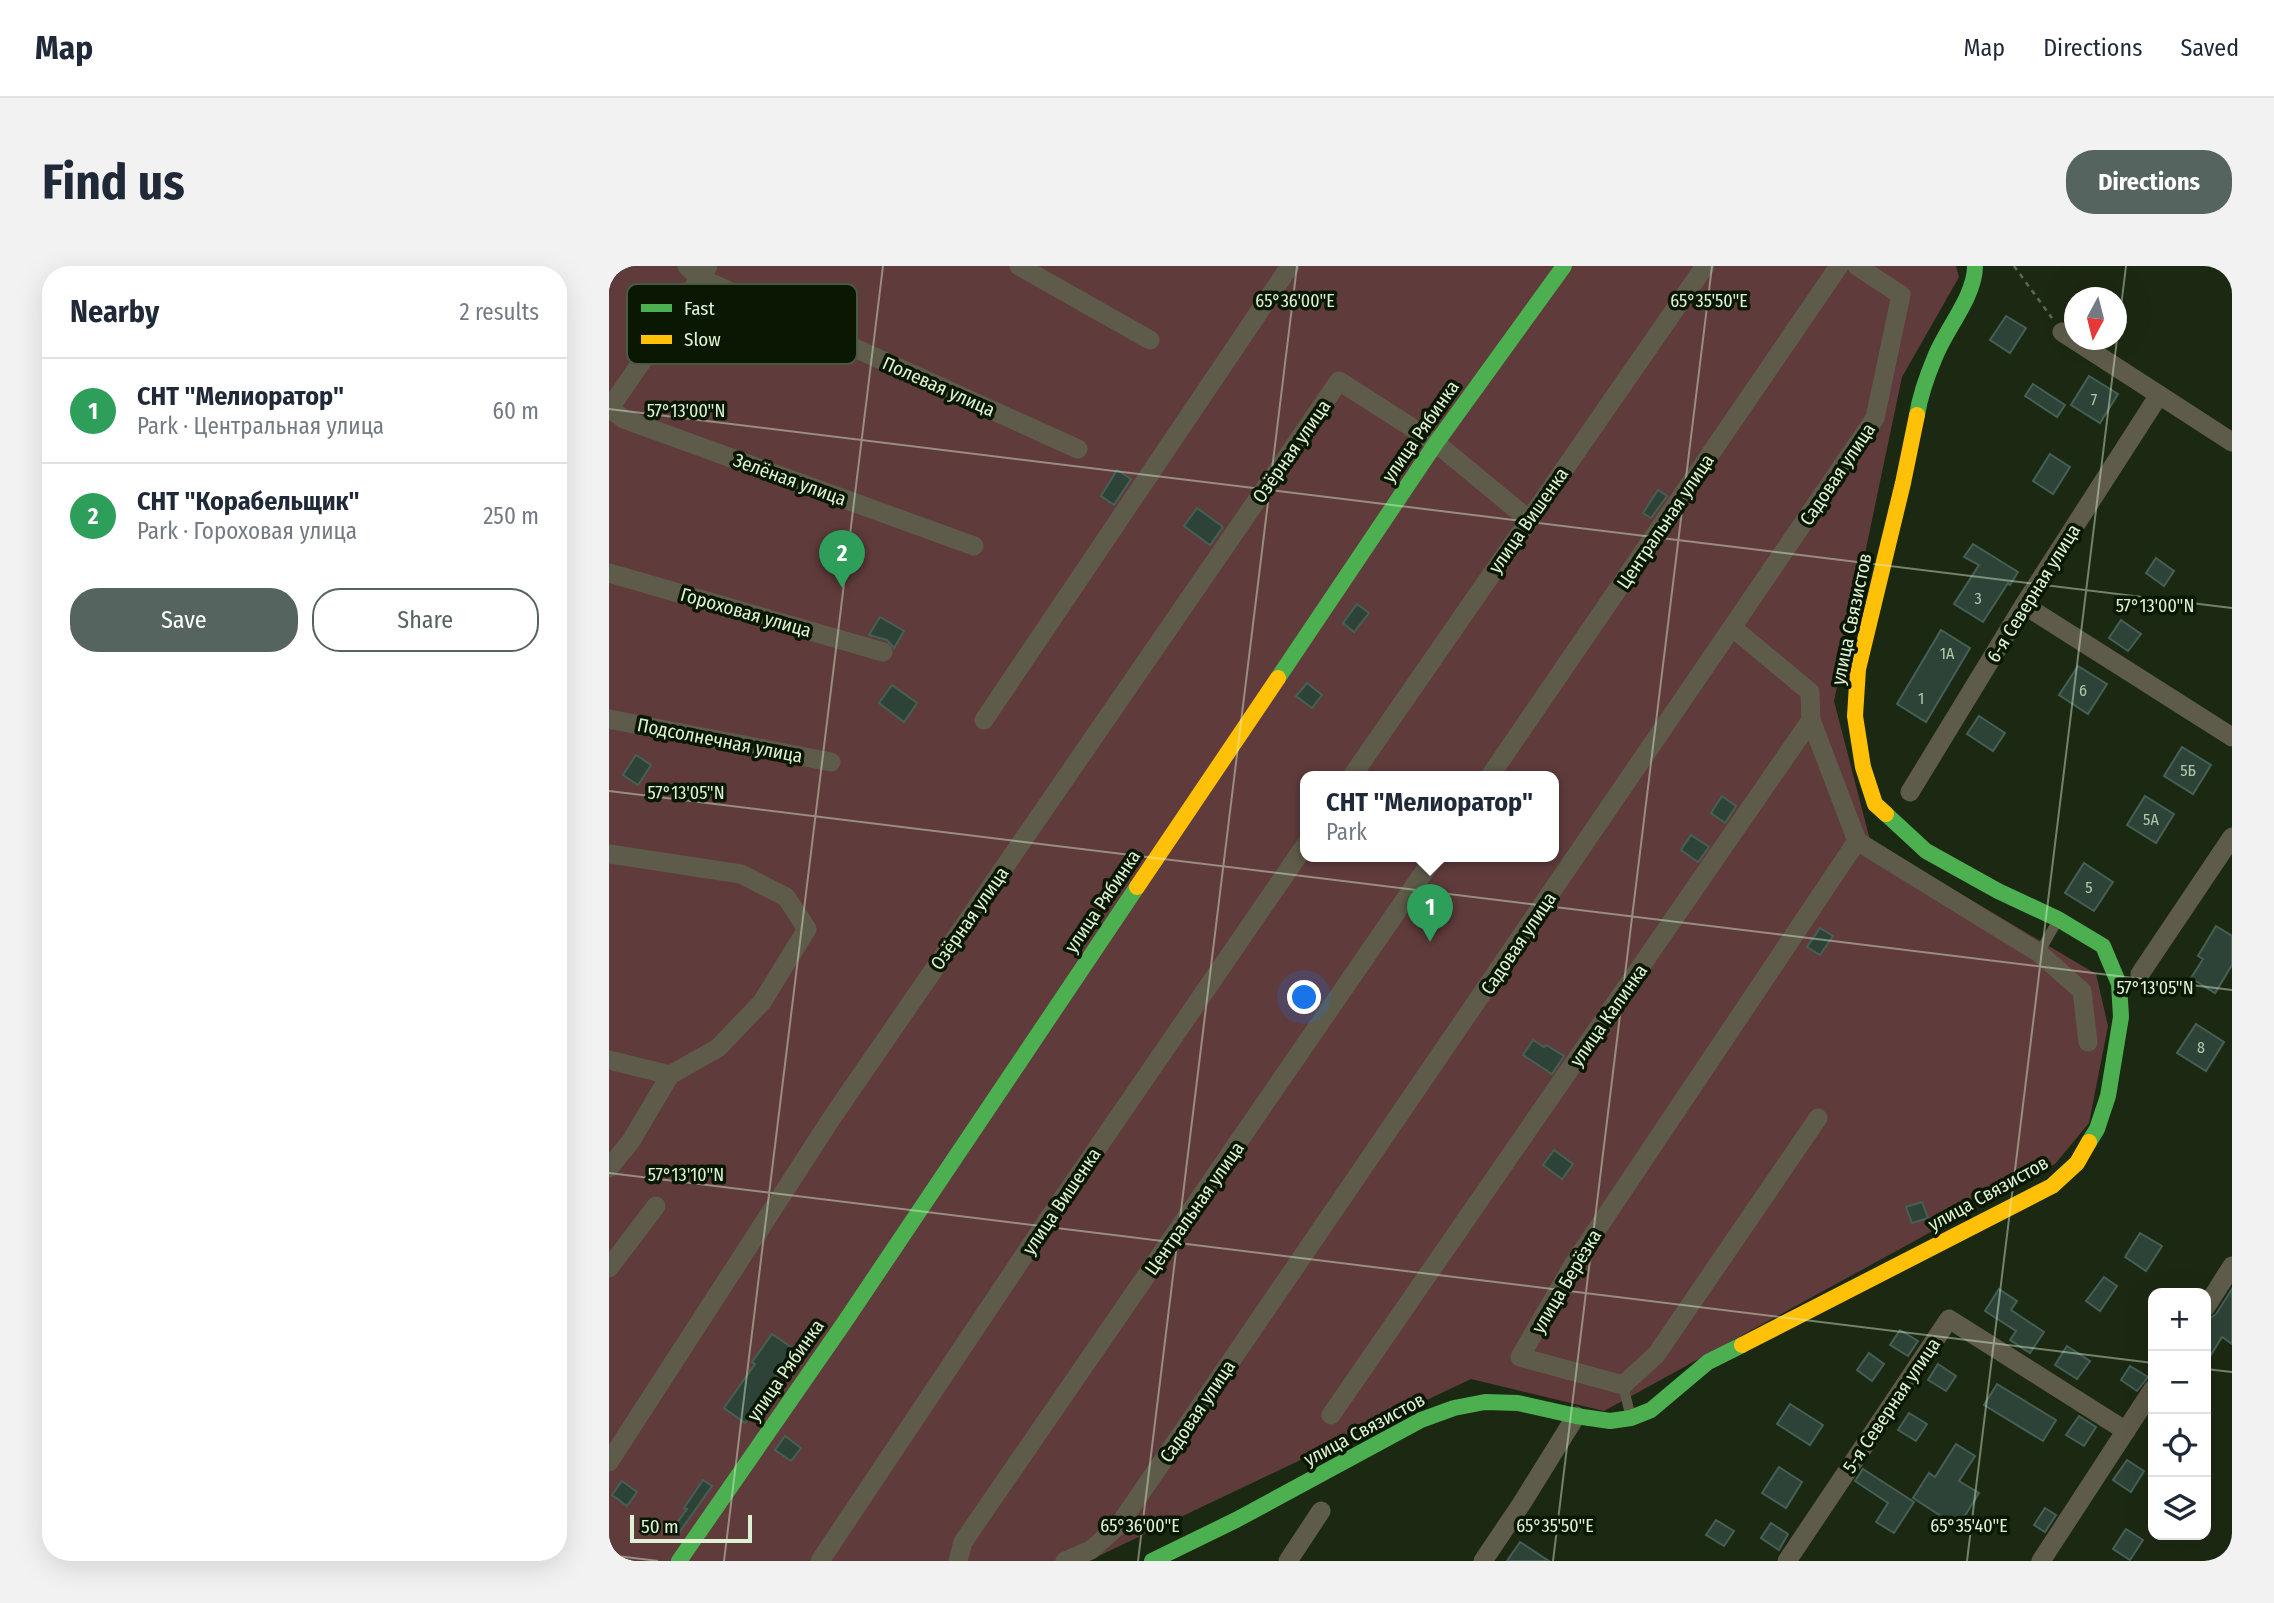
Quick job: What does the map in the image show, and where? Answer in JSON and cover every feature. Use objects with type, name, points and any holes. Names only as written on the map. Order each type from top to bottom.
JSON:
[{"type":"street","points":[[1019,266],[1150,340]]},
{"type":"street","points":[[984,720],[1290,266]]},
{"type":"street","name":"улица Рябинка","points":[[679,1561],[844,1322],[1436,443],[1564,266]]},
{"type":"street","name":"улица Вишенка","points":[[1355,771],[1705,266]]},
{"type":"street","name":"Центральная улица","points":[[1493,771],[1839,266]]},
{"type":"street","name":"Садовая улица","points":[[1065,1561],[1091,1550],[1119,1525],[1875,418],[1901,295],[1857,266]]},
{"type":"street","name":"улица Связистов","points":[[1152,1561],[1237,1520],[1420,1420],[1454,1408],[1485,1402],[1518,1403],[1611,1421],[1631,1418],[1651,1410],[1709,1362],[2052,1186],[2077,1163],[2097,1129],[2108,1096],[2121,1017],[2119,984],[2103,946],[2058,919],[1998,891],[1926,851],[1875,804],[1863,767],[1855,716],[1858,669],[1903,483],[1920,398],[1935,356],[1975,275],[1975,266]]},
{"type":"street","name":"Полевая улица","points":[[698,270],[728,284]]},
{"type":"street","points":[[2062,332],[2232,442]]},
{"type":"street","name":"Полевая улица","points":[[857,345],[1078,449]]},
{"type":"street","points":[[609,408],[637,364]]},
{"type":"street","name":"Озёрная улица","points":[[609,1462],[833,1116],[1339,382],[1436,443]]},
{"type":"street","name":"6-я Северная улица","points":[[1910,792],[2024,605],[2158,395]]},
{"type":"street","name":"Зелёная улица","points":[[609,408],[624,419],[974,546]]},
{"type":"street","points":[[1436,443],[1528,519]]},
{"type":"street","name":"Гороховая улица","points":[[609,573],[883,652]]},
{"type":"street","points":[[2024,605],[2232,737]]},
{"type":"street","points":[[1733,628],[1810,692],[1811,720],[1857,841],[2039,953],[2082,991],[2088,1042]]},
{"type":"street","name":"Подсолнечная улица","points":[[609,719],[831,762]]},
{"type":"street","name":"улица Калинка","points":[[1331,1415],[1811,720]]},
{"type":"street","points":[[2140,974],[2232,837]]},
{"type":"street","name":"улица Берёзка","points":[[1623,1385],[1520,1357],[1573,1265],[1857,841]]},
{"type":"street","name":"улица Вишенка","points":[[820,1561],[1051,1216],[1300,853]]},
{"type":"street","points":[[609,854],[741,874],[786,897],[807,929],[762,1002],[718,1048],[670,1074],[631,1141],[609,1168]]},
{"type":"street","name":"Центральная улица","points":[[958,1561],[963,1542],[1431,862]]},
{"type":"street","points":[[609,1060],[670,1074]]},
{"type":"street","points":[[1623,1385],[1656,1355],[1818,1118]]},
{"type":"street","points":[[609,1268],[656,1206]]},
{"type":"street","points":[[2211,1299],[2232,1266]]},
{"type":"street","name":"5-я Северная улица","points":[[1787,1561],[1949,1319],[2126,1431]]},
{"type":"street","points":[[2041,1561],[2148,1397]]},
{"type":"street","points":[[1483,1561],[1523,1503],[1576,1416]]},
{"type":"street","points":[[1287,1561],[1321,1511]]},
{"type":"lane","points":[[2039,953],[2058,919]]},
{"type":"lane","points":[[1623,1385],[1631,1418]]},
{"type":"path","points":[[2014,266],[2062,332]]},
{"type":"shaded area","points":[[609,266],[1956,266],[1959,277],[1902,377],[1834,701],[1870,840],[2096,974],[2108,1026],[2089,1123],[2055,1164],[1604,1411],[1471,1379],[1088,1561],[609,1561]]},
{"type":"building","points":[[2006,316],[2026,328],[2010,353],[1990,340]]},
{"type":"building","points":[[2089,376],[2118,394],[2100,423],[2071,405]]},
{"type":"building","points":[[2033,384],[2065,405],[2057,417],[2025,396]]},
{"type":"building","points":[[2050,454],[2070,467],[2053,494],[2033,481]]},
{"type":"building","points":[[1117,470],[1131,479],[1114,505],[1101,496]]},
{"type":"building","points":[[1658,490],[1667,496],[1651,518],[1643,513]]},
{"type":"building","points":[[1197,508],[1223,527],[1210,545],[1184,526]]},
{"type":"building","points":[[1973,544],[2018,572],[1983,622],[1954,604],[1979,565],[1964,557]]},
{"type":"building","points":[[2156,558],[2174,571],[2164,586],[2146,573]]},
{"type":"building","points":[[1357,604],[1369,613],[1354,632],[1343,623]]},
{"type":"building","points":[[880,617],[904,631],[894,648],[887,640],[869,635]]},
{"type":"building","points":[[2121,620],[2141,634],[2128,651],[2109,638]]},
{"type":"building","points":[[1941,630],[1970,648],[1926,722],[1897,704]]},
{"type":"building","points":[[2078,666],[2107,684],[2088,714],[2059,695]]},
{"type":"building","points":[[1307,683],[1322,695],[1312,708],[1296,696]]},
{"type":"building","points":[[892,685],[917,703],[904,722],[879,703]]},
{"type":"building","points":[[1979,716],[2005,733],[1993,751],[1967,734]]},
{"type":"building","points":[[2182,747],[2211,765],[2193,794],[2164,776]]},
{"type":"building","points":[[636,755],[651,765],[638,785],[623,775]]},
{"type":"building","points":[[1722,796],[1736,806],[1725,823],[1711,813]]},
{"type":"building","points":[[2145,796],[2174,814],[2156,843],[2127,825]]},
{"type":"building","points":[[1691,835],[1709,847],[1698,862],[1681,850]]},
{"type":"building","points":[[2084,863],[2113,882],[2094,911],[2065,893]]},
{"type":"building","points":[[2216,926],[2232,936],[2232,965],[2215,993],[2191,978],[2203,959],[2198,956]]},
{"type":"building","points":[[1820,928],[1833,936],[1820,955],[1807,947]]},
{"type":"building","points":[[2196,1024],[2224,1042],[2206,1071],[2177,1053]]},
{"type":"building","points":[[1533,1040],[1564,1056],[1552,1074],[1523,1055]]},
{"type":"building","points":[[1554,1150],[1573,1164],[1562,1179],[1543,1165]]},
{"type":"building","points":[[1922,1202],[1928,1218],[1912,1223],[1906,1207]]},
{"type":"building","points":[[2140,1233],[2162,1246],[2146,1271],[2125,1257]]},
{"type":"building","points":[[2104,1277],[2117,1286],[2100,1311],[2086,1301]]},
{"type":"building","points":[[1999,1289],[2017,1301],[2011,1310],[2044,1332],[2030,1353],[2010,1340],[2016,1331],[1985,1311]]},
{"type":"building","points":[[2232,1289],[2232,1344],[2222,1337],[2211,1355],[2211,1318]]},
{"type":"building","points":[[1900,1330],[1918,1341],[1908,1356],[1890,1345]]},
{"type":"building","points":[[772,1334],[794,1349],[745,1423],[724,1408]]},
{"type":"building","points":[[2067,1346],[2090,1361],[2077,1379],[2055,1365]]},
{"type":"building","points":[[1869,1353],[1884,1364],[1872,1381],[1857,1370]]},
{"type":"building","points":[[1938,1364],[1956,1376],[1946,1391],[1928,1380]]},
{"type":"building","points":[[2130,1366],[2148,1377],[2137,1391],[2121,1380]]},
{"type":"building","points":[[1997,1384],[2056,1420],[2043,1441],[1984,1405]]},
{"type":"building","points":[[1790,1404],[1823,1425],[1810,1445],[1777,1424]]},
{"type":"building","points":[[1909,1413],[1927,1424],[1916,1441],[1898,1430]]},
{"type":"building","points":[[2079,1416],[2096,1427],[2084,1446],[2066,1435]]},
{"type":"building","points":[[785,1436],[801,1448],[791,1461],[775,1450]]},
{"type":"building","points":[[1956,1444],[1975,1456],[1959,1481],[1979,1493],[1958,1527],[1913,1498],[1929,1473],[1935,1477]]},
{"type":"building","points":[[2127,1460],[2144,1471],[2131,1492],[2113,1480]]},
{"type":"building","points":[[1779,1467],[1802,1482],[1786,1508],[1762,1493]]},
{"type":"building","points":[[1863,1469],[1914,1502],[1894,1533],[1876,1522],[1888,1503],[1855,1481]]},
{"type":"building","points":[[703,1480],[712,1486],[679,1533],[673,1528]]},
{"type":"building","points":[[622,1481],[637,1492],[627,1506],[612,1495]]},
{"type":"building","points":[[2045,1508],[2056,1515],[2045,1532],[2034,1525]]},
{"type":"building","points":[[1716,1520],[1734,1531],[1724,1546],[1706,1535]]},
{"type":"building","points":[[1771,1523],[1788,1534],[1779,1550],[1761,1538]]},
{"type":"building","points":[[2126,1529],[2143,1540],[2130,1560],[2113,1549]]},
{"type":"building","points":[[1520,1542],[1549,1561],[1507,1561]]},
{"type":"traffic: fast","points":[[1278,678],[1436,443],[1564,266]]},
{"type":"traffic: fast","points":[[1917,415],[1929,371],[1965,301],[1975,266]]},
{"type":"traffic: fast","points":[[1886,814],[1926,851],[1998,891],[2058,919],[2103,946],[2119,984],[2121,1017],[2108,1096],[2097,1129],[2089,1142]]},
{"type":"traffic: fast","points":[[679,1561],[844,1323],[1137,887]]},
{"type":"traffic: fast","points":[[1152,1561],[1236,1520],[1421,1420],[1454,1408],[1485,1402],[1518,1403],[1610,1421],[1631,1418],[1651,1410],[1708,1362],[1742,1345]]},
{"type":"traffic: slow","points":[[1886,814],[1875,804],[1863,767],[1855,716],[1858,669],[1917,415]]},
{"type":"traffic: slow","points":[[1137,887],[1278,678]]},
{"type":"traffic: slow","points":[[1742,1345],[2052,1186],[2077,1163],[2089,1142]]},
{"type":"place","name":"СНТ \"Корабельщик\"","points":[[842,588]]},
{"type":"place","name":"СНТ \"Мелиоратор\"","points":[[1430,942]]}]
